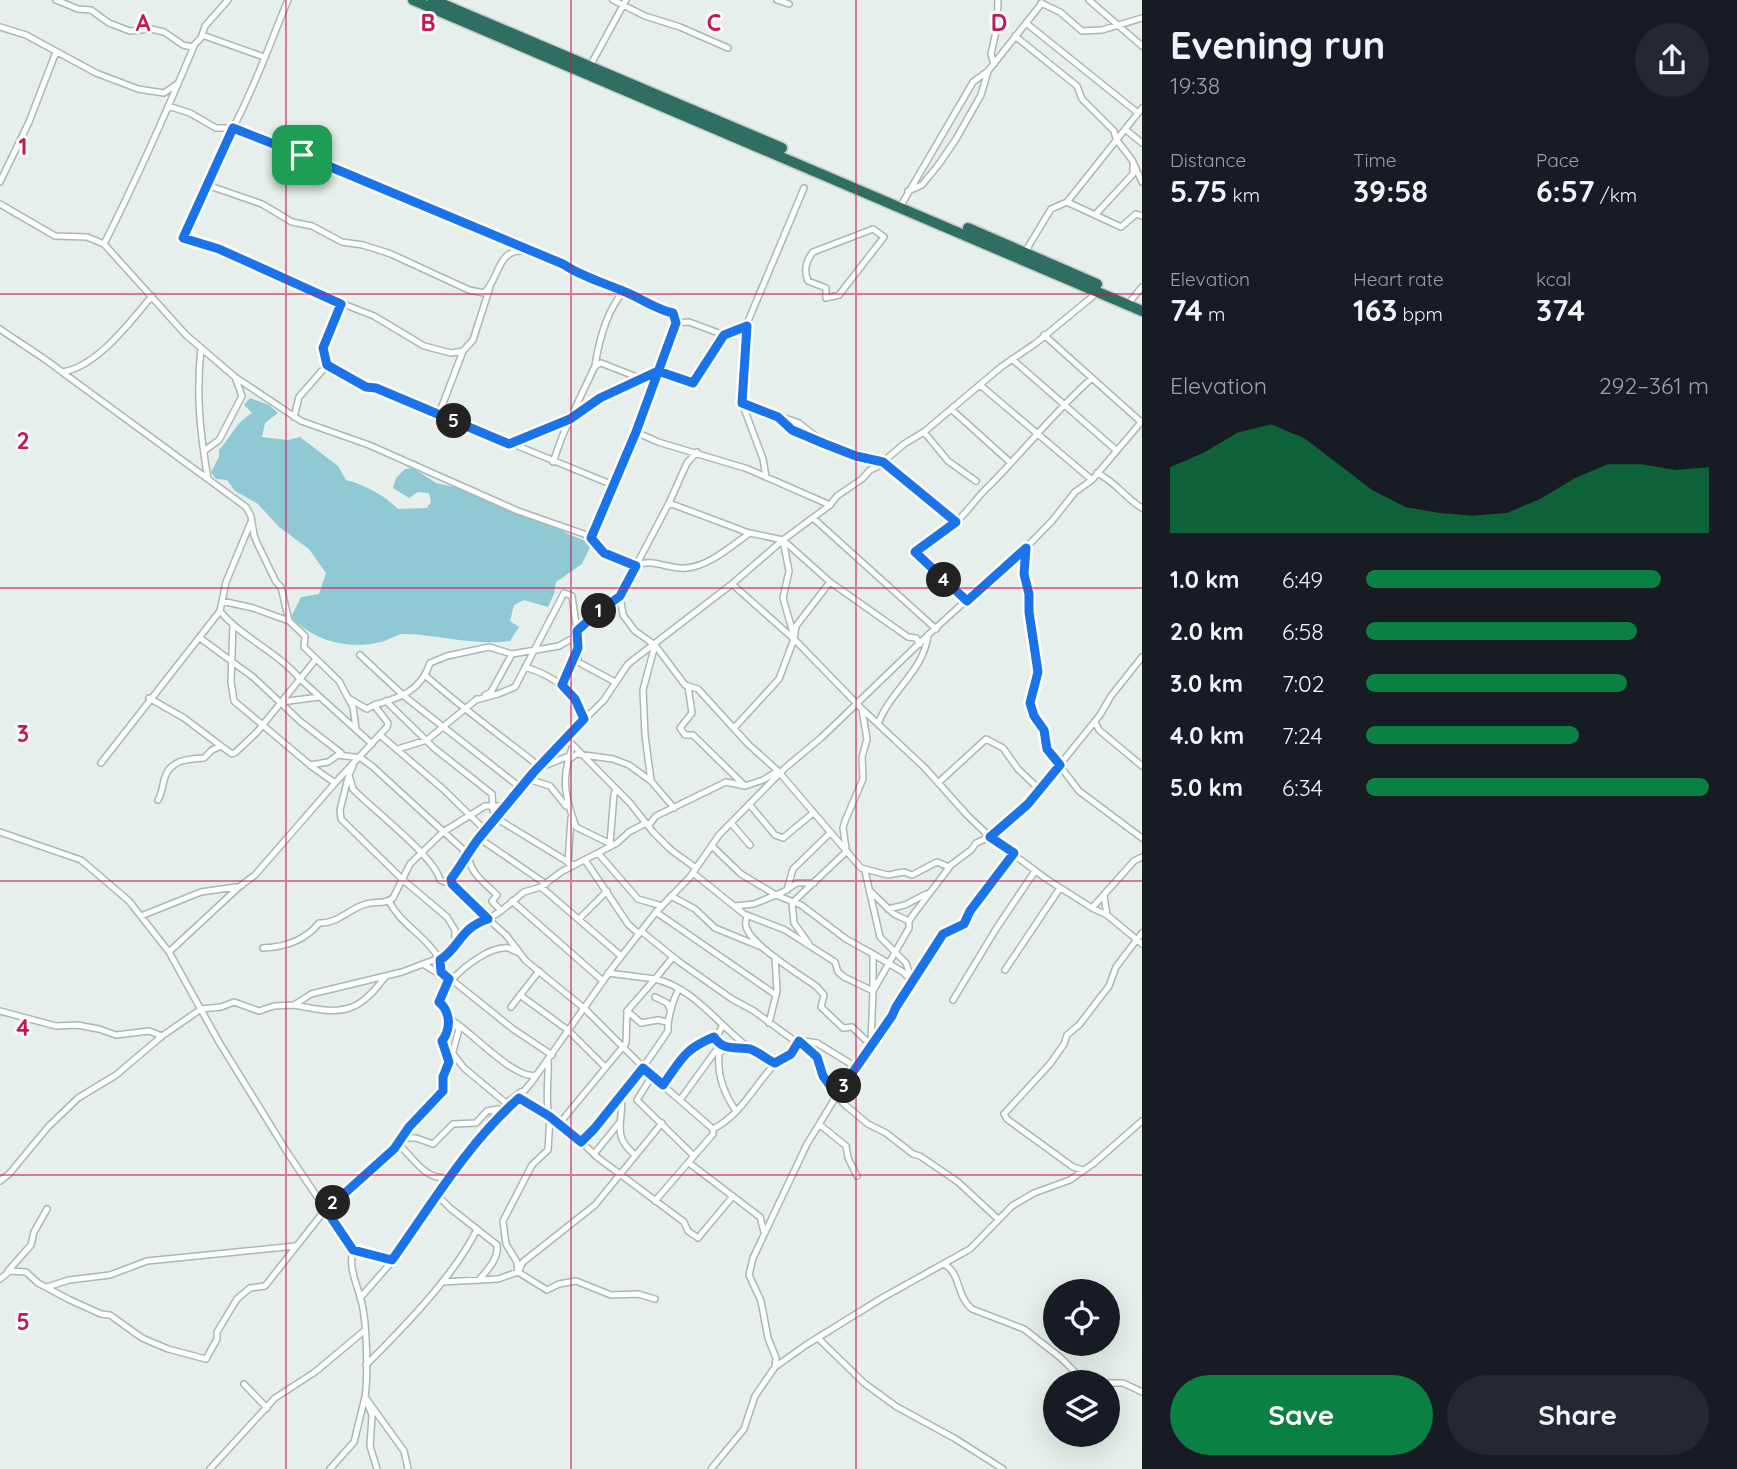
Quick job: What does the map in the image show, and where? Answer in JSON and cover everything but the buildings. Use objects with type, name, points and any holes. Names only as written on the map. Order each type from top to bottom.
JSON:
[{"type":"highway","points":[[413,0],[565,60],[590,66],[1142,311]]},
{"type":"highway","points":[[433,0],[565,60],[901,204],[1137,301]]},
{"type":"street","points":[[56,0],[78,9],[91,10],[109,23],[130,31],[151,29],[164,32],[188,47],[194,47]]},
{"type":"street","points":[[104,244],[141,171],[194,47],[205,26],[228,0]]},
{"type":"street","points":[[288,0],[249,98],[183,238],[219,249],[374,316],[424,345],[451,353],[463,351]]},
{"type":"street","points":[[613,0],[728,48]]},
{"type":"street","points":[[777,0],[789,4]]},
{"type":"street","points":[[994,64],[991,54],[997,27],[998,0]]},
{"type":"street","points":[[1088,0],[1142,46]]},
{"type":"street","points":[[901,204],[973,82],[994,64],[1041,2],[1060,12],[1082,31],[1101,30],[1142,18]]},
{"type":"street","points":[[590,66],[625,3]]},
{"type":"street","points":[[1025,253],[1051,209],[1067,202],[1140,110],[1026,23]]},
{"type":"street","points":[[0,27],[26,36],[96,73],[138,89],[164,93],[179,82]]},
{"type":"street","points":[[202,35],[264,57]]},
{"type":"street","points":[[1015,36],[1077,86],[1083,99],[1114,131],[1142,182]]},
{"type":"street","points":[[0,181],[29,122],[56,52]]},
{"type":"street","points":[[908,191],[925,183],[957,139],[981,95],[988,71]]},
{"type":"street","points":[[168,106],[190,113],[216,128],[233,128],[355,176],[563,264],[583,277],[624,291],[658,310],[673,313],[676,323],[636,432],[591,538]]},
{"type":"street","points":[[1125,129],[1142,143]]},
{"type":"street","points":[[1095,215],[1133,174],[1132,160]]},
{"type":"street","points":[[207,185],[262,204],[292,222],[312,226],[342,242],[391,254],[469,290],[484,293],[490,287]]},
{"type":"street","points":[[766,477],[763,459],[742,403],[747,326],[804,188]]},
{"type":"street","points":[[1067,202],[1121,228],[1136,214],[1142,216]]},
{"type":"street","points":[[0,204],[55,236],[87,237],[104,244],[186,335],[235,377],[294,417],[369,445],[518,511],[591,538],[604,553],[636,566],[645,562],[689,568],[703,564],[750,533]]},
{"type":"street","points":[[873,229],[884,237],[839,295],[826,298],[826,288],[808,281],[805,275],[807,260],[813,252],[873,229]]},
{"type":"street","points":[[439,414],[463,351],[473,340],[494,275],[506,257],[517,251],[535,252]]},
{"type":"street","points":[[1137,301],[1142,287]]},
{"type":"street","points":[[553,462],[595,366],[604,327],[616,300],[624,291]]},
{"type":"street","points":[[500,911],[492,901],[497,895],[469,863],[471,848],[537,768],[604,700],[628,664],[1098,292]]},
{"type":"street","points":[[62,372],[72,370],[102,351],[152,296]]},
{"type":"street","points":[[341,304],[323,348],[327,365],[366,387],[376,388],[613,485]]},
{"type":"street","points":[[676,323],[689,322],[724,335]]},
{"type":"street","points":[[509,444],[570,419],[600,398],[658,371],[693,383],[724,335],[747,326]]},
{"type":"street","points":[[0,329],[34,354],[46,358],[246,507],[258,545],[281,587],[289,621]]},
{"type":"street","points":[[482,1134],[519,1098],[540,1072],[621,956],[731,823],[779,772],[859,706],[928,635],[1026,548],[1052,522],[1075,492],[1092,480],[1141,421],[1044,335]]},
{"type":"street","points":[[201,348],[197,385],[208,479]]},
{"type":"street","points":[[1012,359],[1116,450]]},
{"type":"street","points":[[595,366],[601,363],[642,379]]},
{"type":"street","points":[[294,417],[299,397],[327,365]]},
{"type":"street","points":[[204,452],[219,440],[242,396],[235,377]]},
{"type":"street","points":[[967,601],[915,552],[956,522],[1036,432],[1046,426],[1052,415],[1091,379]]},
{"type":"street","points":[[980,385],[1092,480]]},
{"type":"street","points":[[742,403],[799,423],[825,444],[856,456],[883,462],[956,522]]},
{"type":"street","points":[[951,408],[1011,463]]},
{"type":"street","points":[[636,432],[658,442],[696,452],[766,477],[830,505]]},
{"type":"street","points":[[924,432],[948,461],[976,481]]},
{"type":"street","points":[[348,698],[367,709],[404,696],[425,676],[430,663],[447,656],[489,646],[512,654],[559,646],[573,638],[592,617],[620,596],[687,463],[696,452]]},
{"type":"street","points":[[1097,473],[1106,477],[1142,508]]},
{"type":"street","points":[[669,503],[750,533],[783,540],[830,582],[908,637],[916,638],[920,644]]},
{"type":"street","points":[[813,517],[936,629]]},
{"type":"street","points":[[101,763],[219,611],[226,582],[251,522]]},
{"type":"street","points":[[783,540],[789,571],[783,598],[794,639]]},
{"type":"street","points":[[1026,548],[1024,574],[1029,594],[1038,672],[1030,703],[1034,716],[1044,730],[1047,749],[1066,777],[1100,808],[1142,838]]},
{"type":"street","points":[[734,728],[779,679],[794,639],[796,625],[830,582]]},
{"type":"street","points":[[732,583],[794,639],[990,837],[1060,888],[1107,915],[1140,942]]},
{"type":"street","points":[[476,700],[515,687],[564,593],[572,596],[578,662],[615,682]]},
{"type":"street","points":[[620,596],[623,615],[635,631],[655,645],[688,687],[692,713],[680,727],[685,735],[693,735],[745,786]]},
{"type":"street","points":[[222,601],[253,608],[289,621],[305,636],[304,647],[339,681],[353,707],[356,729]]},
{"type":"street","points":[[219,611],[291,668],[372,744]]},
{"type":"street","points":[[233,624],[231,682],[234,701],[335,783]]},
{"type":"street","points":[[878,724],[893,694],[900,690],[926,648],[928,635]]},
{"type":"street","points":[[200,638],[265,687],[336,751],[348,757]]},
{"type":"street","points":[[651,781],[643,690],[655,645]]},
{"type":"street","points":[[562,685],[578,648]]},
{"type":"street","points":[[398,749],[419,745],[476,700],[491,692],[512,654]]},
{"type":"street","points":[[360,655],[404,696],[521,788]]},
{"type":"street","points":[[871,1045],[873,991],[909,928],[909,921],[929,892],[949,867],[976,843],[990,837],[1008,823],[1040,790],[1095,722],[1111,696],[1142,657]]},
{"type":"street","points":[[149,698],[184,718],[232,754],[257,732],[316,659]]},
{"type":"street","points":[[525,667],[562,685],[575,699],[584,719]]},
{"type":"street","points":[[425,676],[466,710],[491,726],[537,768]]},
{"type":"street","points":[[688,687],[698,689],[779,772],[865,871],[880,937],[905,963],[912,981]]},
{"type":"street","points":[[281,702],[319,697]]},
{"type":"street","points":[[386,701],[427,740],[492,794],[496,818],[571,864]]},
{"type":"street","points":[[169,952],[255,875],[380,735],[388,723],[374,705]]},
{"type":"street","points":[[847,851],[843,828],[863,779],[862,757],[867,739],[859,706]]},
{"type":"street","points":[[1095,722],[1099,730],[1142,766]]},
{"type":"street","points":[[1087,731],[1099,730]]},
{"type":"street","points":[[380,735],[485,830]]},
{"type":"street","points":[[567,739],[671,850],[747,915],[785,930],[835,962],[838,972],[844,977],[873,990],[873,954]]},
{"type":"street","points":[[938,783],[986,739],[1003,748],[1018,769],[1040,790]]},
{"type":"street","points":[[573,745],[568,758],[564,791],[576,827],[611,844]]},
{"type":"street","points":[[158,800],[165,777],[173,765],[189,757],[204,758],[221,746]]},
{"type":"street","points":[[537,768],[577,754],[613,759],[629,765],[651,781],[674,808]]},
{"type":"street","points":[[310,765],[328,762],[338,755],[360,758],[469,855]]},
{"type":"street","points":[[352,766],[340,810],[341,820],[402,879],[447,917],[455,930],[455,943]]},
{"type":"street","points":[[294,1006],[312,994],[385,977],[440,960],[475,923],[488,919],[524,892],[543,885],[571,864],[598,853],[656,816],[726,782],[745,786],[779,772]]},
{"type":"street","points":[[1054,774],[1066,777]]},
{"type":"street","points":[[349,775],[353,789],[421,853],[439,873],[440,880],[445,882],[451,879],[469,855]]},
{"type":"street","points":[[528,779],[550,786],[565,802],[571,819],[571,864]]},
{"type":"street","points":[[611,844],[616,789]]},
{"type":"street","points":[[749,804],[775,835],[783,838],[813,813]]},
{"type":"street","points":[[263,948],[284,947],[313,932],[319,923],[332,923],[343,914],[365,904],[389,901],[410,864],[443,832],[485,806],[505,806]]},
{"type":"street","points":[[731,823],[750,845]]},
{"type":"street","points":[[0,832],[81,860],[129,901],[169,952],[287,1152],[353,1250],[392,1260]]},
{"type":"street","points":[[787,890],[793,869],[830,833]]},
{"type":"street","points":[[479,838],[543,885],[621,956]]},
{"type":"street","points":[[712,846],[741,874],[776,895],[801,905],[846,939],[889,963],[912,981]]},
{"type":"street","points":[[792,903],[847,851]]},
{"type":"street","points":[[598,853],[638,899],[662,906]]},
{"type":"street","points":[[775,1367],[776,1358],[768,1338],[761,1301],[749,1275],[753,1258],[807,1144],[837,1095],[892,1016],[943,934],[964,924],[970,911],[1014,853]]},
{"type":"street","points":[[1092,908],[1134,861],[1142,857]]},
{"type":"street","points":[[585,860],[628,924],[732,999],[754,1010],[769,1023],[799,1041],[817,1057],[823,1076],[844,1104],[868,1124],[886,1133],[913,1154],[958,1182],[998,1219]]},
{"type":"street","points":[[865,871],[892,875],[904,872],[912,875],[937,862],[949,867]]},
{"type":"street","points":[[953,1000],[1035,871]]},
{"type":"street","points":[[451,879],[452,884],[506,935],[521,954],[585,1009],[643,1068],[713,1129]]},
{"type":"street","points":[[736,906],[754,904],[797,883],[814,883]]},
{"type":"street","points":[[141,916],[201,892],[239,887]]},
{"type":"street","points":[[1005,970],[1060,888]]},
{"type":"street","points":[[870,890],[888,909],[909,921]]},
{"type":"street","points":[[579,919],[607,891]]},
{"type":"street","points":[[888,909],[905,905],[929,892]]},
{"type":"street","points":[[671,896],[695,909],[715,928],[762,947]]},
{"type":"street","points":[[1104,896],[1107,915]]},
{"type":"street","points":[[389,901],[395,914],[440,960],[441,972],[550,1058]]},
{"type":"street","points":[[512,901],[603,981]]},
{"type":"street","points":[[792,903],[794,923],[811,946]]},
{"type":"street","points":[[656,912],[776,995]]},
{"type":"street","points":[[747,915],[746,927],[762,947],[824,995],[821,1007],[824,1012],[844,1028],[852,1027],[871,1045]]},
{"type":"street","points":[[1083,1170],[1073,1167],[1007,1119],[1004,1114],[1050,1064],[1067,1035],[1079,1025],[1109,986],[1116,967],[1140,942],[1142,933]]},
{"type":"street","points":[[449,1062],[442,1041],[448,1032],[448,1014],[445,1006],[439,1002],[449,979],[498,949],[508,948],[521,954]]},
{"type":"street","points":[[559,1124],[624,1046],[628,1011],[673,957]]},
{"type":"street","points":[[769,1023],[776,995],[775,957]]},
{"type":"street","points":[[424,964],[449,979]]},
{"type":"street","points":[[510,1007],[539,971]]},
{"type":"street","points":[[608,973],[670,982],[752,1049],[775,1063]]},
{"type":"street","points":[[0,1181],[48,1127],[79,1098],[116,1075],[162,1036],[201,1009],[221,1007],[234,1002],[259,1011],[274,1006],[345,1010],[370,998],[385,977]]},
{"type":"street","points":[[581,1142],[643,1068],[668,1031],[667,1021],[672,1013],[673,999],[679,989]]},
{"type":"street","points":[[520,995],[569,1031],[605,1067]]},
{"type":"street","points":[[655,997],[667,1003],[672,1013]]},
{"type":"street","points":[[0,1011],[57,1026],[99,1029],[116,1035],[149,1031],[162,1036]]},
{"type":"street","points":[[628,1011],[641,1023],[667,1021]]},
{"type":"street","points":[[448,1014],[513,1070],[527,1076],[540,1072]]},
{"type":"street","points":[[398,1144],[409,1127],[443,1091],[443,1077],[453,1054],[459,1029],[456,1023]]},
{"type":"street","points":[[663,1085],[685,1053],[695,1045],[714,1037],[723,1025]]},
{"type":"street","points":[[714,1037],[723,1047],[752,1049]]},
{"type":"street","points":[[656,1201],[713,1134],[713,1129],[736,1111],[775,1063],[791,1054],[799,1041]]},
{"type":"street","points":[[799,1041],[817,1043],[856,1067]]},
{"type":"street","points":[[680,1100],[723,1047]]},
{"type":"street","points":[[723,1047],[719,1054],[719,1075],[736,1111]]},
{"type":"street","points":[[453,1054],[464,1068],[506,1103]]},
{"type":"street","points":[[518,1272],[517,1262],[506,1244],[503,1221],[532,1165],[548,1150],[549,1116],[546,1103],[550,1089],[550,1058]]},
{"type":"street","points":[[637,1100],[652,1076]]},
{"type":"street","points":[[360,1298],[392,1260],[498,1109],[531,1083]]},
{"type":"street","points":[[623,1092],[637,1100],[694,1156]]},
{"type":"street","points":[[623,1092],[619,1133],[622,1144],[634,1154]]},
{"type":"street","points":[[519,1098],[549,1116],[619,1174],[684,1222],[688,1231],[698,1238],[733,1196]]},
{"type":"street","points":[[6,1273],[26,1272],[47,1287],[102,1314],[110,1315],[142,1338],[168,1349],[206,1359],[217,1339],[217,1332],[237,1299],[250,1288],[265,1286],[326,1210],[405,1137],[433,1144],[453,1124],[475,1124],[487,1111],[498,1109]]},
{"type":"street","points":[[711,1469],[744,1429],[755,1396],[775,1367],[882,1298],[970,1249],[998,1219],[1023,1199],[1070,1180],[1142,1121]]},
{"type":"street","points":[[594,1154],[620,1122]]},
{"type":"street","points":[[442,1282],[498,1279],[518,1272],[523,1262],[595,1205],[662,1123]]},
{"type":"street","points":[[820,1125],[846,1146],[848,1158],[857,1176]]},
{"type":"street","points":[[398,1144],[432,1177],[448,1177]]},
{"type":"street","points":[[689,1163],[760,1217],[764,1236]]},
{"type":"street","points":[[436,1194],[496,1243],[498,1250],[493,1263],[479,1280]]},
{"type":"street","points":[[0,1279],[31,1245],[34,1232],[47,1209]]},
{"type":"street","points":[[366,1365],[442,1282],[469,1246],[477,1229]]},
{"type":"street","points":[[47,1287],[69,1280],[110,1275],[147,1261],[295,1246]]},
{"type":"street","points":[[330,1469],[354,1442],[367,1382],[360,1298],[350,1262],[353,1250]]},
{"type":"street","points":[[944,1264],[954,1274],[966,1304],[972,1309],[1024,1329],[1072,1370]]},
{"type":"street","points":[[518,1272],[547,1290],[558,1284],[576,1281],[611,1295],[638,1294],[655,1298]]},
{"type":"street","points":[[210,1469],[275,1398],[315,1372],[364,1331]]},
{"type":"street","points":[[818,1338],[864,1383],[897,1408],[954,1438],[1003,1469]]},
{"type":"street","points":[[1120,1383],[1142,1392]]},
{"type":"street","points":[[244,1384],[267,1408]]},
{"type":"street","points":[[365,1397],[372,1415],[370,1446],[377,1469]]},
{"type":"street","points":[[365,1397],[404,1451],[408,1469]]},
{"type":"water","points":[[250,398],[269,405],[278,413],[265,423],[262,437],[288,440],[300,437],[338,466],[346,480],[374,491],[398,509],[427,508],[431,502],[429,493],[418,492],[409,498],[393,488],[396,478],[405,469],[413,468],[436,483],[459,488],[591,545],[582,564],[556,582],[548,607],[524,600],[514,605],[510,621],[519,627],[510,641],[484,642],[403,634],[381,642],[356,645],[321,638],[291,617],[301,597],[319,594],[326,573],[309,549],[279,527],[258,504],[235,491],[227,480],[216,479],[211,472],[219,457],[219,450],[238,425],[252,413],[244,405]]},
{"type":"route","points":[[302,155],[233,128],[183,238],[219,249],[341,304],[323,348],[327,365],[366,387],[376,388],[509,444],[570,419],[600,398],[658,371],[693,383],[724,335],[747,326],[742,403],[778,417],[792,430],[825,444],[856,456],[883,462],[956,522],[915,552],[967,601],[1026,548],[1024,574],[1029,594],[1038,672],[1030,703],[1034,716],[1044,730],[1047,749],[1060,765],[1028,804],[990,837],[1014,853],[970,911],[964,924],[943,934],[892,1016],[837,1095],[828,1086],[817,1057],[799,1041],[791,1054],[775,1063],[752,1049],[725,1048],[714,1037],[695,1045],[685,1053],[663,1085],[643,1068],[581,1142],[549,1116],[519,1098],[482,1134],[448,1177],[392,1260],[353,1250],[326,1210],[394,1149],[409,1127],[443,1091],[443,1077],[449,1062],[442,1041],[448,1032],[448,1014],[445,1006],[439,1002],[449,979],[441,972],[440,960],[475,923],[488,919],[452,884],[451,879],[469,855],[471,848],[533,773],[584,719],[575,699],[562,685],[578,648],[577,631],[620,596],[636,566],[604,553],[591,538],[636,432],[658,371],[676,323],[673,313],[658,310],[624,291],[583,277],[563,264],[302,155]]}]
